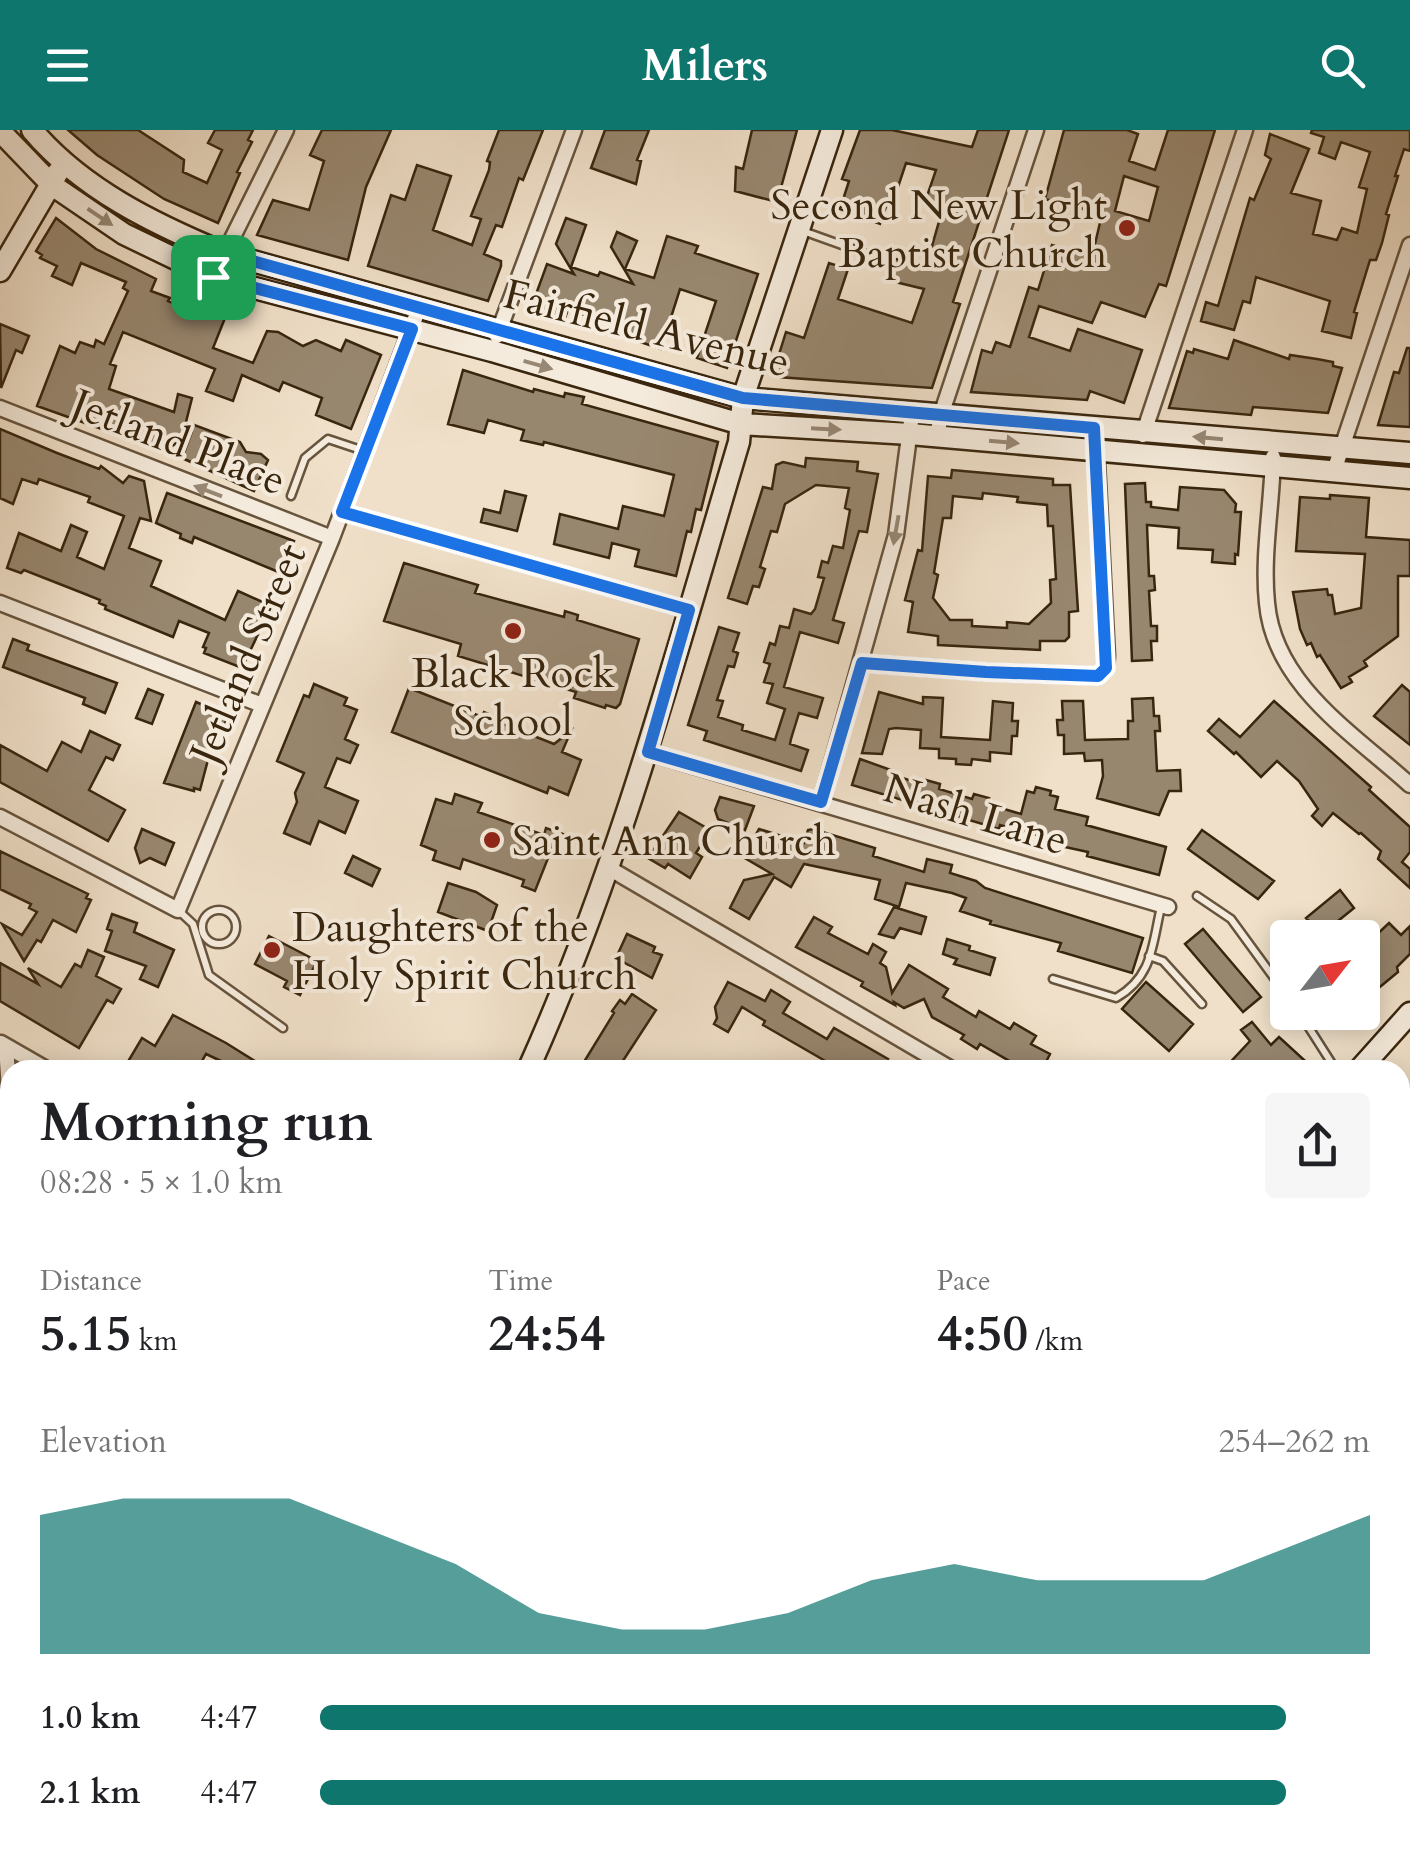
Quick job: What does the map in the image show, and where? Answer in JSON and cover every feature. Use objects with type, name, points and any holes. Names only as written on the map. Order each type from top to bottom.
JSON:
[{"type":"main road","name":"Fairfield Avenue","points":[[0,130],[52,184],[124,234],[213,277],[492,351],[742,424],[1094,428],[1410,454]]},
{"type":"main road","points":[[533,1060],[552,1018],[648,752],[742,424],[743,398],[832,130]]},
{"type":"main road","name":"Fairfield Avenue","points":[[41,134],[63,161],[116,201],[170,231],[224,253],[743,398],[911,424]]},
{"type":"main road","points":[[0,272],[63,161]]},
{"type":"main road","name":"Fairfield Avenue","points":[[938,425],[1098,450],[1410,478]]},
{"type":"main road","points":[[1368,1060],[1410,1013]]},
{"type":"street","points":[[213,277],[286,130]]},
{"type":"street","points":[[492,351],[574,130]]},
{"type":"street","points":[[938,425],[1036,130]]},
{"type":"street","points":[[1136,454],[1245,130]]},
{"type":"street","points":[[28,162],[41,134]]},
{"type":"street","points":[[1334,471],[1410,245]]},
{"type":"street","name":"Jetland Street","points":[[178,910],[332,538],[418,308]]},
{"type":"street","name":"Jetland Place","points":[[0,408],[332,538]]},
{"type":"street","points":[[821,802],[896,536],[911,424]]},
{"type":"street","points":[[862,663],[1098,676],[1106,668],[1094,428]]},
{"type":"street","points":[[1274,444],[1266,598],[1277,644],[1290,673],[1313,698],[1410,785]]},
{"type":"street","points":[[342,512],[689,610]]},
{"type":"street","points":[[0,603],[262,706]]},
{"type":"street","name":"Nash Lane","points":[[648,752],[1164,906]]},
{"type":"street","points":[[0,818],[178,910]]},
{"type":"street","points":[[607,867],[936,1060]]},
{"type":"street","points":[[3,1044],[31,1060]]},
{"type":"lane","points":[[799,229],[881,259]]},
{"type":"lane","points":[[292,496],[305,458],[328,439],[366,451]]},
{"type":"lane","points":[[1197,896],[1231,919],[1270,972]]},
{"type":"lane","points":[[1052,978],[1116,998],[1134,988],[1145,973],[1164,906]]},
{"type":"lane","points":[[178,910],[201,937],[213,943],[224,943],[236,931],[235,920],[228,912],[212,911],[202,924],[201,937],[209,975],[283,1028]]},
{"type":"lane","points":[[1149,956],[1163,961],[1202,1004]]},
{"type":"lane","points":[[1310,1030],[1329,1060]]},
{"type":"building","points":[[68,130],[138,130],[184,160],[183,172],[207,183],[222,150],[208,143],[215,130],[253,130],[248,140],[252,142],[218,223],[164,199],[97,155]]},
{"type":"building","points":[[322,130],[391,130],[366,187],[348,260],[257,235],[273,200],[309,210],[324,161],[310,155]]},
{"type":"building","points":[[499,130],[543,130],[523,180],[519,178],[502,227],[496,225],[484,254],[501,261],[488,301],[368,266],[391,195],[405,200],[417,165],[451,176],[433,230],[472,245],[481,219],[471,216]]},
{"type":"building","points":[[605,130],[649,130],[637,160],[641,161],[636,184],[591,168]]},
{"type":"building","points":[[752,130],[797,130],[777,202],[735,191],[736,167],[743,169]]},
{"type":"building","points":[[860,130],[892,130],[972,147],[978,130],[1009,130],[953,302],[960,304],[932,388],[778,377],[781,366],[776,364],[786,332],[804,338],[829,263],[848,269],[838,299],[912,323],[924,289],[887,280],[892,258],[926,267],[942,211],[924,205],[936,170],[906,163],[880,224],[840,209],[849,181],[842,179]]},
{"type":"building","points":[[1064,130],[1127,130],[1138,134],[1129,161],[1155,170],[1168,130],[1215,130],[1166,286],[1159,284],[1145,317],[1101,302],[1092,323],[1039,306],[1029,337],[1070,351],[1078,329],[1142,350],[1124,403],[1090,391],[1087,400],[971,392],[982,350],[992,353],[996,342],[1010,347],[1029,287],[1038,290],[1052,245],[1092,257],[1102,214],[1045,199]],"holes":[[[1124,176],[1158,187],[1149,221],[1115,211]]]},
{"type":"building","points":[[1410,130],[1410,151],[1404,149],[1395,176],[1382,243],[1376,260],[1370,260],[1354,312],[1357,313],[1351,338],[1322,331],[1330,301],[1256,277],[1250,303],[1243,301],[1234,330],[1201,321],[1206,302],[1218,306],[1250,198],[1254,200],[1271,159],[1265,155],[1270,134],[1309,149],[1291,193],[1321,201],[1313,234],[1337,240],[1342,228],[1357,233],[1367,189],[1359,187],[1370,152],[1341,142],[1335,159],[1319,153],[1324,137],[1311,133]]},
{"type":"building","points":[[56,218],[96,249],[156,279],[151,291],[170,298],[168,301],[196,313],[201,298],[229,308],[213,348],[253,363],[267,331],[278,332],[303,346],[316,340],[341,351],[346,340],[381,355],[351,429],[316,415],[322,398],[283,382],[279,391],[242,375],[233,401],[206,391],[215,369],[123,332],[110,364],[116,366],[109,389],[174,412],[178,394],[192,398],[186,422],[240,442],[246,452],[261,454],[268,460],[254,491],[182,458],[191,434],[164,451],[37,406],[60,346],[75,353],[80,342],[94,347],[96,340],[104,344],[128,291],[123,288],[126,282],[81,263],[72,285],[52,276],[57,266],[40,258],[42,255],[36,251]]},
{"type":"building","points":[[566,218],[586,225],[571,267],[598,276],[600,272],[633,284],[611,247],[617,232],[637,241],[625,269],[654,278],[667,236],[698,246],[695,253],[758,274],[727,368],[697,358],[716,301],[680,289],[661,349],[613,333],[615,326],[568,309],[564,321],[531,308],[547,264],[574,274],[556,244]]},
{"type":"building","points":[[0,324],[29,336],[22,353],[16,350],[1,388]]},
{"type":"building","points":[[1234,340],[1289,359],[1290,355],[1317,359],[1342,368],[1328,413],[1253,407],[1251,415],[1169,408],[1187,351],[1193,353],[1194,349],[1228,359]]},
{"type":"building","points":[[1407,348],[1410,427],[1378,425],[1394,372],[1399,373]]},
{"type":"building","points":[[463,370],[533,392],[534,389],[564,397],[565,393],[584,397],[582,404],[718,442],[701,510],[696,509],[691,532],[687,531],[676,576],[635,566],[639,550],[612,543],[609,558],[554,544],[560,514],[618,529],[623,506],[664,516],[674,475],[544,442],[543,445],[521,440],[524,430],[488,420],[484,433],[448,424]]},
{"type":"building","points":[[0,429],[99,469],[101,466],[123,483],[129,476],[144,481],[151,521],[140,518],[129,548],[161,561],[151,586],[225,620],[238,591],[270,609],[242,668],[204,653],[209,633],[179,621],[173,637],[105,609],[100,600],[24,570],[21,573],[7,568],[19,533],[61,551],[71,525],[87,532],[77,557],[104,569],[124,516],[88,502],[90,497],[39,479],[37,484],[22,479],[13,504],[0,498]]},
{"type":"building","points":[[806,458],[858,462],[857,471],[878,474],[867,532],[859,531],[833,620],[844,623],[838,643],[800,632],[784,687],[823,698],[817,718],[799,713],[791,739],[790,744],[808,750],[801,771],[704,740],[707,731],[688,725],[719,627],[739,633],[733,651],[738,653],[734,667],[728,666],[717,700],[723,701],[718,717],[743,725],[742,730],[775,740],[785,709],[767,703],[773,684],[764,682],[770,664],[764,662],[770,643],[775,645],[780,626],[789,628],[794,609],[811,614],[815,609],[824,578],[818,577],[822,561],[828,563],[833,546],[843,548],[850,510],[845,508],[849,488],[816,485],[785,504],[777,532],[771,531],[760,567],[765,569],[759,587],[753,586],[747,604],[728,598],[763,487],[772,489],[776,465],[783,462],[805,467]]},
{"type":"building","points":[[952,470],[1053,479],[1053,485],[1070,485],[1078,611],[1069,612],[1069,637],[1065,641],[1040,641],[1040,650],[938,645],[938,636],[908,632],[913,602],[905,600],[918,550],[922,551],[928,476],[951,478]],"holes":[[[983,493],[1018,497],[1017,502],[1047,505],[1048,526],[1053,526],[1056,579],[1050,580],[1051,603],[1029,624],[1007,622],[1007,628],[972,626],[972,620],[950,620],[933,598],[943,518],[951,518],[953,496],[982,499]]]},
{"type":"building","points":[[1145,483],[1146,502],[1151,502],[1151,507],[1178,510],[1180,487],[1224,490],[1236,504],[1235,512],[1241,512],[1238,555],[1235,554],[1235,564],[1212,562],[1213,550],[1178,548],[1179,528],[1147,525],[1149,576],[1154,576],[1155,590],[1149,591],[1151,626],[1157,626],[1157,641],[1151,641],[1152,660],[1132,661],[1125,484]]},
{"type":"building","points":[[505,491],[526,496],[517,531],[481,522],[484,509],[500,513]]},
{"type":"building","points":[[167,493],[294,541],[281,573],[194,537],[192,543],[156,523]]},
{"type":"building","points":[[1330,495],[1369,498],[1366,537],[1410,540],[1410,576],[1398,576],[1398,636],[1364,661],[1367,666],[1349,677],[1352,682],[1341,688],[1311,643],[1307,645],[1293,592],[1327,589],[1335,614],[1361,608],[1365,554],[1296,551],[1300,497],[1330,499]]},
{"type":"building","points":[[404,563],[478,585],[475,593],[564,617],[565,611],[578,615],[577,620],[639,639],[620,704],[605,708],[574,698],[576,692],[458,656],[461,644],[384,621]]},
{"type":"building","points":[[13,639],[29,645],[27,650],[117,683],[105,713],[83,704],[85,698],[3,667]]},
{"type":"building","points":[[314,684],[347,698],[344,705],[357,710],[345,739],[358,745],[350,763],[337,758],[325,787],[358,801],[345,833],[319,821],[310,844],[284,833],[304,773],[277,761],[304,695],[309,697]]},
{"type":"building","points":[[1402,685],[1410,692],[1410,745],[1374,716]]},
{"type":"building","points":[[409,688],[482,717],[484,712],[504,720],[503,724],[554,744],[571,731],[562,752],[581,760],[568,795],[549,787],[547,793],[392,732]]},
{"type":"building","points":[[148,689],[163,695],[152,724],[136,718]]},
{"type":"building","points":[[879,692],[923,704],[923,697],[943,698],[941,737],[990,740],[993,701],[1013,703],[1012,721],[1018,721],[1011,754],[990,752],[990,761],[972,759],[971,765],[956,764],[956,759],[939,758],[939,749],[920,748],[921,730],[896,728],[889,729],[882,754],[862,753]]},
{"type":"building","points":[[1153,698],[1160,731],[1155,731],[1157,771],[1180,770],[1181,791],[1169,791],[1159,815],[1097,798],[1103,776],[1102,760],[1085,761],[1084,753],[1064,754],[1064,735],[1058,735],[1057,720],[1063,720],[1062,701],[1083,701],[1085,740],[1128,739],[1128,721],[1133,721],[1132,699]]},
{"type":"building","points":[[1274,701],[1410,827],[1410,852],[1402,862],[1410,869],[1410,888],[1378,859],[1381,851],[1333,813],[1322,826],[1312,816],[1318,809],[1299,781],[1277,761],[1261,777],[1208,731],[1219,719],[1240,737]]},
{"type":"building","points":[[196,702],[227,719],[209,756],[200,790],[194,791],[164,783]]},
{"type":"building","points":[[90,731],[120,745],[113,760],[106,757],[89,790],[125,810],[108,841],[0,782],[0,745],[47,771],[62,742],[81,752]]},
{"type":"building","points":[[860,759],[924,785],[926,780],[940,784],[939,789],[972,799],[974,794],[989,798],[987,804],[1021,814],[1027,791],[1034,793],[1036,787],[1051,791],[1050,795],[1058,797],[1055,809],[1088,817],[1086,825],[1166,847],[1159,875],[1087,856],[1088,852],[1065,847],[1060,841],[1000,825],[999,829],[852,785]]},
{"type":"building","name":"Saint Ann Church","points":[[455,794],[482,803],[478,812],[544,835],[546,828],[563,834],[557,850],[552,848],[535,891],[522,886],[524,880],[463,859],[460,869],[433,860],[436,851],[421,845],[436,799],[452,804]]},
{"type":"building","points":[[720,797],[754,806],[745,830],[718,819],[715,810]]},
{"type":"building","points":[[679,812],[710,830],[696,853],[702,857],[690,878],[668,864],[665,868],[648,858]]},
{"type":"building","points":[[142,829],[174,843],[165,865],[150,858],[140,863],[135,848]]},
{"type":"building","points":[[759,829],[804,843],[808,830],[813,829],[875,848],[873,856],[924,872],[927,859],[952,865],[950,873],[985,888],[1143,938],[1132,973],[1058,951],[1061,943],[990,924],[991,921],[960,911],[966,898],[952,893],[906,883],[899,907],[875,899],[880,880],[804,864],[791,887],[774,877],[749,919],[730,908],[744,880],[772,874],[743,857]]},
{"type":"building","points":[[1202,830],[1274,881],[1258,899],[1188,849]]},
{"type":"building","points":[[0,851],[88,894],[86,898],[91,900],[76,932],[53,920],[24,961],[2,924],[22,935],[37,912],[29,908],[31,904],[0,889]]},
{"type":"building","points":[[353,856],[380,869],[372,886],[345,873]]},
{"type":"building","points":[[448,883],[476,892],[497,905],[488,931],[438,912]]},
{"type":"building","points":[[1340,890],[1354,908],[1339,920],[1306,918]]},
{"type":"building","points":[[894,907],[926,917],[921,934],[900,928],[894,938],[879,934]]},
{"type":"building","points":[[112,914],[137,923],[134,932],[174,950],[158,987],[140,979],[146,966],[105,951],[112,931],[107,929]]},
{"type":"building","points":[[814,917],[832,927],[828,933],[868,954],[873,944],[886,952],[880,963],[886,967],[892,993],[909,965],[948,989],[943,997],[976,1017],[979,1011],[1010,1029],[1014,1023],[1036,1036],[1031,1044],[1050,1054],[1047,1060],[1008,1060],[980,1044],[977,1049],[961,1039],[964,1035],[932,1017],[924,999],[904,1008],[894,1002],[895,1005],[861,986],[863,982],[796,947]]},
{"type":"building","points":[[1389,923],[1401,935],[1410,926],[1410,954],[1397,967],[1398,972],[1380,987],[1380,932]]},
{"type":"building","points":[[1203,929],[1261,997],[1243,1012],[1185,944]]},
{"type":"building","points":[[627,934],[655,947],[653,952],[662,955],[652,978],[616,958]]},
{"type":"building","points":[[269,936],[317,961],[300,995],[284,987],[287,981],[255,964]]},
{"type":"building","points":[[947,939],[995,958],[990,975],[954,964],[957,959],[943,954]]},
{"type":"building","points":[[88,950],[104,957],[96,976],[121,989],[113,1003],[107,1000],[79,1048],[0,1001],[0,963],[38,984],[28,968],[61,987],[75,964],[81,967]]},
{"type":"building","points":[[728,982],[765,1001],[771,990],[790,1002],[783,1013],[827,1039],[834,1028],[888,1059],[824,1060],[763,1025],[765,1021],[742,1007],[728,1032],[714,1024],[715,1007]]},
{"type":"building","points":[[1146,982],[1193,1024],[1169,1051],[1122,1009]]},
{"type":"building","points":[[632,994],[656,1010],[624,1060],[585,1060],[612,1011],[620,1000],[625,1004]]},
{"type":"building","points":[[173,1015],[253,1060],[219,1060],[206,1054],[203,1060],[129,1060],[142,1038],[155,1046]]},
{"type":"building","points":[[1252,1022],[1271,1045],[1279,1037],[1304,1060],[1232,1060],[1250,1041],[1241,1030]]},
{"type":"place","name":"Second New Light Baptist Church","points":[[1127,228]]},
{"type":"place","name":"Black Rock School","points":[[513,631]]},
{"type":"place","name":"Saint Ann Church","points":[[492,840]]},
{"type":"place","name":"Daughters of the Holy Spirit Church","points":[[272,950]]},
{"type":"route","points":[[224,253],[743,398],[1094,428],[1106,668],[1098,676],[862,663],[821,802],[648,752],[689,610],[342,512],[412,329],[213,277],[224,253]]}]
